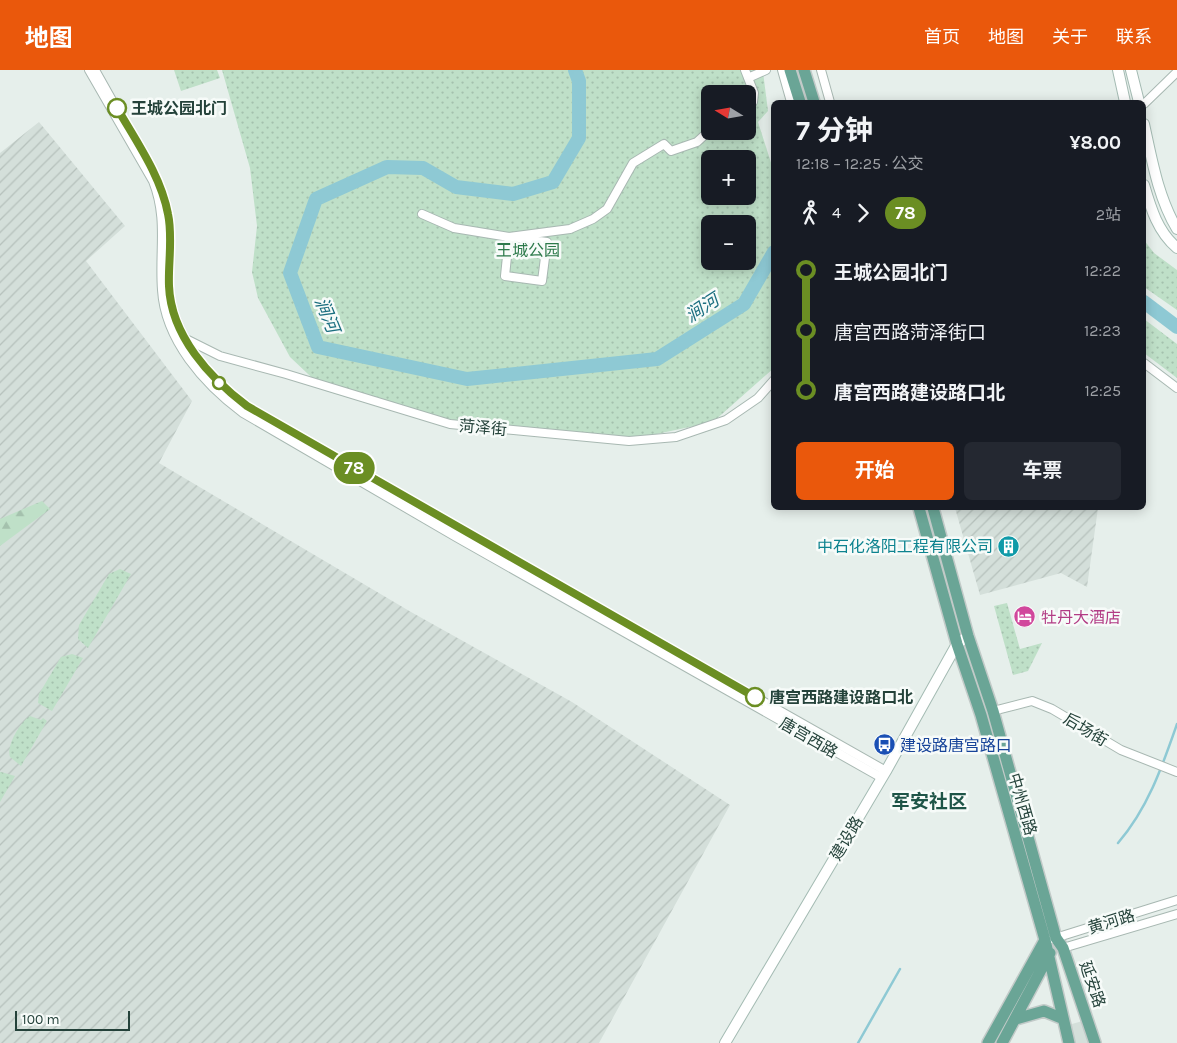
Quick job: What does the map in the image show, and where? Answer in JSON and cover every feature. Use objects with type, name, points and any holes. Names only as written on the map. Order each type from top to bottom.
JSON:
[{"type":"main road","points":[[790,70],[799,100]]},
{"type":"main road","points":[[804,70],[813,100]]},
{"type":"main road","name":"中州西路","points":[[920,510],[956,641],[981,715],[1050,939]]},
{"type":"main road","name":"中州西路","points":[[934,510],[968,636],[993,711],[1050,939]]},
{"type":"main road","points":[[1002,1043],[1048,954],[1050,939]]},
{"type":"main road","points":[[988,1043],[1050,939]]},
{"type":"main road","name":"延安路","points":[[1050,939],[1063,948],[1095,1043]]},
{"type":"main road","points":[[1048,954],[1063,948]]},
{"type":"main road","points":[[1048,954],[1069,1043]]},
{"type":"main road","points":[[1016,1019],[1044,1011],[1062,1018]]},
{"type":"street","name":"唐宫西路","points":[[89,70],[153,181],[160,199],[163,215],[162,291],[166,316],[199,373],[219,395],[243,413],[456,537],[881,773]]},
{"type":"street","name":"唐宫西路","points":[[96,70],[157,180],[165,199],[169,216],[169,288],[174,314],[205,368],[224,389],[247,406],[881,773]]},
{"type":"street","points":[[747,74],[766,70]]},
{"type":"street","points":[[782,70],[790,100]]},
{"type":"street","points":[[821,70],[829,100]]},
{"type":"street","points":[[1118,70],[1125,100]]},
{"type":"street","points":[[1132,70],[1139,100]]},
{"type":"street","points":[[1146,102],[1177,72]]},
{"type":"street","points":[[1146,133],[1156,179],[1167,212],[1177,229]]},
{"type":"street","points":[[509,237],[570,229],[593,218],[607,209],[633,163],[664,144],[671,151],[697,142],[701,138]]},
{"type":"street","points":[[1146,192],[1154,217],[1168,240],[1177,248]]},
{"type":"street","points":[[422,214],[454,228],[547,242],[542,281],[504,276],[509,237]]},
{"type":"street","name":"菏泽街","points":[[188,340],[220,356],[450,424],[629,441],[676,437],[726,420],[758,398],[771,383]]},
{"type":"street","points":[[1146,365],[1177,388]]},
{"type":"street","name":"建设路","points":[[725,1043],[956,641],[968,636]]},
{"type":"street","name":"后场街","points":[[993,711],[1032,701],[1052,709],[1121,750],[1177,772]]},
{"type":"street","name":"建设路","points":[[717,1043],[881,773]]},
{"type":"street","name":"黄河路","points":[[1050,939],[1177,900]]},
{"type":"street","name":"黄河路","points":[[1063,948],[1177,914]]},
{"type":"shaded area","points":[[39,122],[125,226],[86,261],[192,401],[159,463],[411,612],[572,702],[730,805],[599,1043],[0,1043],[0,153]]},
{"type":"shaded area","points":[[956,510],[1098,510],[1087,587],[1061,573],[980,595]]},
{"type":"shaded area","points":[[1086,1020],[1093,1043],[1069,1043],[1065,1026]]},
{"type":"green space","points":[[174,70],[217,70],[220,78],[181,91]]},
{"type":"green space","name":"王城公园","points":[[222,70],[760,70],[763,72],[768,111],[758,122],[771,163],[771,371],[713,422],[652,435],[603,439],[406,415],[326,391],[290,357],[258,298],[252,272],[257,226],[250,168]]},
{"type":"green space","points":[[1146,243],[1154,253],[1177,270],[1177,310],[1146,288]]},
{"type":"green space","points":[[1146,321],[1177,344],[1177,378],[1146,355]]},
{"type":"green space","points":[[42,501],[50,509],[0,546],[0,519]]},
{"type":"green space","points":[[120,569],[131,574],[88,648],[78,639],[79,625],[109,574]]},
{"type":"green space","points":[[1007,603],[1020,649],[1042,643],[1028,671],[1013,675],[994,606]]},
{"type":"green space","points":[[72,654],[83,658],[52,711],[38,703],[39,694],[61,657]]},
{"type":"green space","points":[[30,716],[41,720],[43,718],[47,721],[21,766],[10,757],[9,752],[18,729]]},
{"type":"green space","points":[[0,772],[15,776],[0,802]]},
{"type":"waterway","name":"涧河","points":[[575,70],[579,81],[579,138],[553,182],[513,194],[456,187],[423,168],[387,167],[316,199],[290,273],[318,347],[467,379],[657,359],[744,304],[771,257]]},
{"type":"waterway","name":"涧河","points":[[1146,304],[1177,327]]},
{"type":"waterway","points":[[1118,843],[1129,830],[1146,801],[1160,771],[1177,724]]},
{"type":"waterway","points":[[858,1043],[900,969]]},
{"type":"bus line","name":"78","points":[[117,108],[157,180],[165,199],[169,216],[169,288],[174,314],[182,333],[205,368],[224,389],[247,406],[460,530],[755,697]]},
{"type":"place","name":"王城公园北门","points":[[117,108]]},
{"type":"place","name":"中石化洛阳工程有限公司","points":[[1009,546]]},
{"type":"place","name":"牡丹大酒店","points":[[1025,617]]},
{"type":"place","name":"唐宫西路建设路口北","points":[[755,697]]},
{"type":"place","name":"建设路唐宫路口","points":[[884,745]]},
{"type":"district","name":"军安社区","points":[[929,801]]}]
